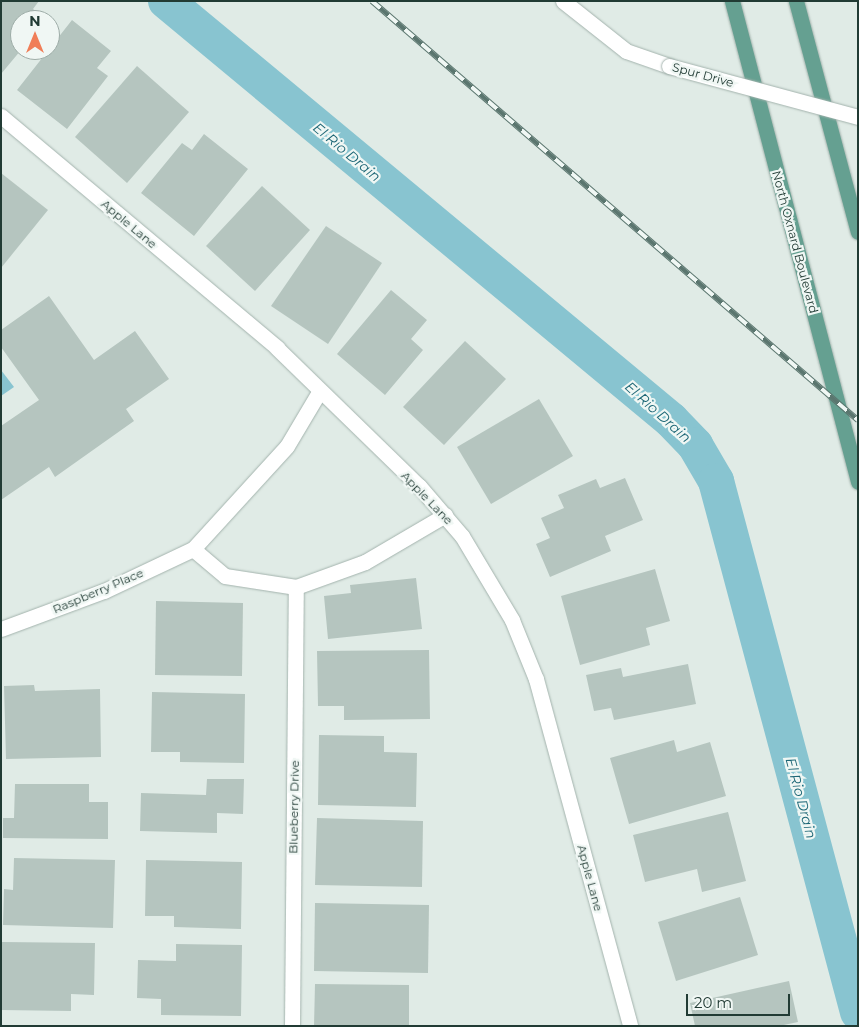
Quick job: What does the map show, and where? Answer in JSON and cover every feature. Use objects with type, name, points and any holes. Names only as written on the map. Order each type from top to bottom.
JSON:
[{"type":"main road","name":"North Oxnard Boulevard","points":[[732,1],[858,482]]},
{"type":"main road","points":[[796,1],[858,232]]},
{"type":"street","name":"Spur Drive","points":[[563,1],[626,51],[669,66],[858,117]]},
{"type":"street","name":"Apple Lane","points":[[1,116],[276,348],[445,514],[486,574],[512,620],[536,679],[630,1026]]},
{"type":"street","name":"Raspberry Place","points":[[1,628],[104,592],[193,549],[288,446],[319,392]]},
{"type":"street","points":[[193,549],[225,576],[296,588],[365,562],[445,514]]},
{"type":"street","name":"Blueberry Drive","points":[[292,1026],[296,588]]},
{"type":"water","points":[[1,370],[14,387],[1,396]]},
{"type":"building","points":[[1,1],[39,1],[33,9],[34,10],[10,10],[10,60],[13,60],[1,74]]},
{"type":"building","points":[[72,20],[111,51],[97,68],[108,76],[67,129],[17,90],[41,60],[60,60],[60,35]]},
{"type":"building","points":[[137,66],[189,112],[127,183],[75,137]]},
{"type":"building","points":[[204,134],[248,169],[194,236],[141,193],[182,143],[192,150]]},
{"type":"building","points":[[1,173],[48,210],[1,268]]},
{"type":"building","points":[[262,186],[310,230],[255,291],[206,246]]},
{"type":"building","points":[[326,226],[382,263],[328,344],[271,306]]},
{"type":"building","points":[[391,290],[427,320],[411,339],[423,350],[385,395],[337,354]]},
{"type":"building","points":[[49,296],[94,360],[135,331],[169,379],[126,409],[134,421],[55,477],[49,467],[1,500],[1,426],[39,400],[1,347],[1,330]]},
{"type":"building","points":[[465,341],[506,379],[444,445],[403,407]]},
{"type":"building","points":[[539,399],[573,456],[491,504],[457,447]]},
{"type":"building","points":[[625,478],[643,520],[605,536],[611,551],[550,577],[536,544],[550,538],[541,518],[564,508],[558,495],[596,479],[600,488]]},
{"type":"building","points":[[655,569],[670,621],[646,628],[650,645],[580,665],[561,596]]},
{"type":"building","points":[[416,578],[422,629],[328,639],[324,596],[351,593],[350,585]]},
{"type":"building","points":[[156,601],[243,603],[242,676],[155,675]]},
{"type":"building","points":[[429,650],[430,719],[344,720],[344,706],[318,706],[317,651]]},
{"type":"building","points":[[688,664],[696,704],[614,720],[611,708],[594,711],[586,675],[621,668],[623,677]]},
{"type":"building","points":[[34,685],[35,691],[100,689],[101,757],[6,759],[4,686]]},
{"type":"building","points":[[152,692],[245,694],[244,763],[180,762],[180,752],[151,752]]},
{"type":"building","points":[[319,735],[384,736],[384,752],[417,753],[416,807],[318,805]]},
{"type":"building","points":[[674,740],[677,752],[710,742],[726,796],[629,824],[610,758]]},
{"type":"building","points":[[207,779],[244,779],[243,814],[217,813],[217,833],[140,831],[141,793],[206,795]]},
{"type":"building","points":[[15,784],[89,784],[89,802],[108,802],[108,839],[3,838],[3,818],[14,818]]},
{"type":"building","points":[[728,812],[746,881],[702,892],[697,869],[645,882],[633,835]]},
{"type":"building","points":[[317,818],[423,821],[422,887],[315,885]]},
{"type":"building","points":[[14,858],[115,860],[113,928],[3,925],[4,889],[13,890]]},
{"type":"building","points":[[146,860],[242,862],[241,929],[174,927],[174,916],[145,916]]},
{"type":"building","points":[[740,897],[758,955],[676,981],[658,922]]},
{"type":"building","points":[[315,903],[429,905],[428,973],[314,971]]},
{"type":"building","points":[[2,942],[95,943],[94,995],[71,994],[71,1011],[1,1010]]},
{"type":"building","points":[[176,944],[242,945],[241,1016],[161,1015],[161,999],[137,998],[138,960],[176,961]]},
{"type":"building","points":[[789,981],[798,1022],[779,1026],[695,1026],[690,1003]]},
{"type":"building","points":[[315,984],[409,985],[409,1026],[314,1026]]},
{"type":"waterway","name":"El Rio Drain","points":[[166,1],[671,420],[695,445],[716,481],[858,1012]]},
{"type":"railway","points":[[372,1],[858,420]]}]
